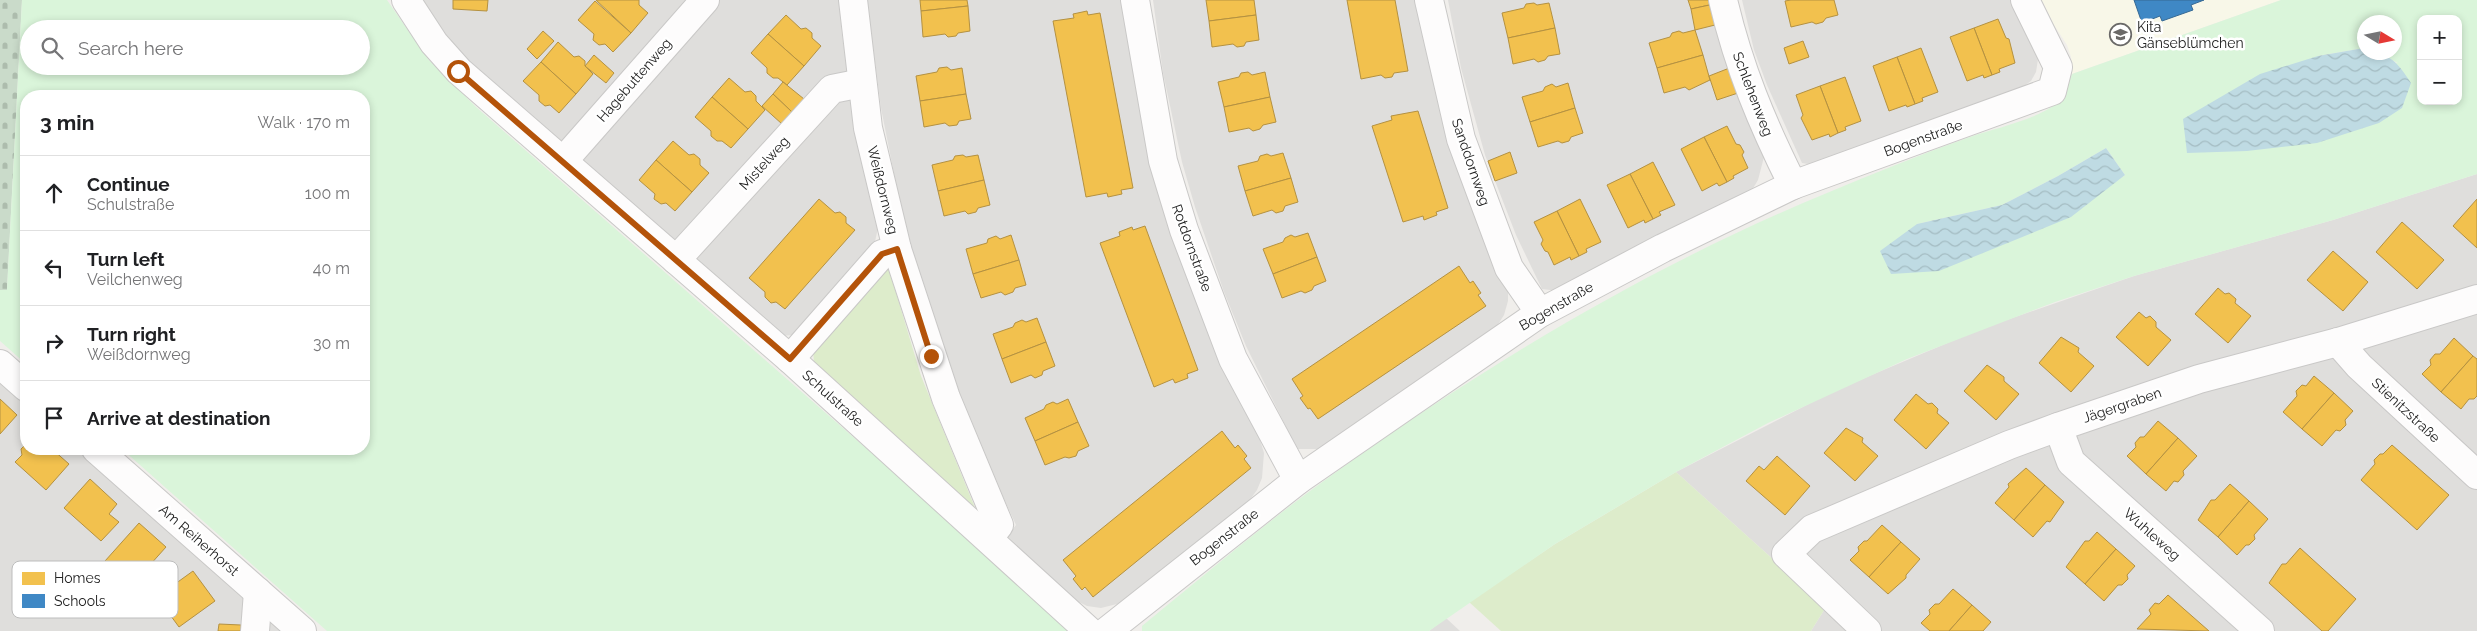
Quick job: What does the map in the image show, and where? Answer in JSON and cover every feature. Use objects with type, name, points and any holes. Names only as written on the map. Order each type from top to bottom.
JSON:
[{"type":"street","name":"Schulstraße","points":[[406,0],[434,43],[455,68],[564,160],[790,359],[989,538],[1089,631]]},
{"type":"street","name":"Hagebuttenweg","points":[[564,160],[705,0]]},
{"type":"street","name":"Weißdornweg","points":[[853,0],[868,128],[897,249],[946,398],[999,525],[989,538]]},
{"type":"street","name":"Rotdornstraße","points":[[1136,0],[1163,161],[1184,230],[1233,359],[1298,480]]},
{"type":"street","name":"Sanddornweg","points":[[1429,0],[1461,139],[1509,268],[1540,313]]},
{"type":"street","name":"Schlehenweg","points":[[1723,0],[1742,72],[1767,133],[1793,185]]},
{"type":"street","name":"Bogenstraße","points":[[1107,631],[1298,480],[1540,313],[1663,248],[1793,185],[2052,91],[2058,68],[2025,0]]},
{"type":"street","name":"Mistelweg","points":[[676,260],[832,89],[862,83]]},
{"type":"street","points":[[790,359],[882,254],[897,249]]},
{"type":"street","name":"Jägergraben","points":[[1867,631],[1786,554],[1812,529],[2009,445],[2058,427],[2199,379],[2338,342],[2477,299]]},
{"type":"street","name":"Stienitzstraße","points":[[2338,342],[2359,366],[2477,475]]},
{"type":"street","points":[[0,364],[20,382]]},
{"type":"street","name":"Wuhleweg","points":[[2058,427],[2071,462],[2260,631]]},
{"type":"street","name":"Am Reiherhorst","points":[[103,455],[302,631]]},
{"type":"street","points":[[255,631],[258,592]]},
{"type":"shaded area","points":[[420,0],[839,0],[842,35],[856,123],[878,228],[874,246],[795,335],[779,336],[457,50]]},
{"type":"shaded area","points":[[867,0],[1126,0],[1264,453],[1262,478],[1257,490],[1249,501],[1125,602],[1101,608],[1087,606],[1073,599],[1005,539],[1016,525],[987,462],[952,377],[923,289],[899,199],[881,108]]},
{"type":"shaded area","points":[[1153,0],[1420,0],[1508,289],[1508,301],[1504,315],[1497,326],[1318,449],[1297,449],[1246,346],[1224,292],[1182,162],[1163,73]]},
{"type":"shaded area","points":[[1448,0],[1713,0],[1762,147],[1764,157],[1758,180],[1752,190],[1559,291],[1542,289],[1516,235],[1485,155],[1461,68]]},
{"type":"shaded area","points":[[1742,0],[2014,0],[2039,53],[2036,72],[2031,81],[2018,90],[1814,165],[1802,163],[1767,85],[1754,50]]},
{"type":"shaded area","name":"Kita Gänseblümchen","points":[[2042,0],[2281,0],[2072,74],[2071,57],[2067,45],[2054,25]]},
{"type":"shaded area","points":[[2477,174],[2477,631],[1811,631],[1826,607],[1676,472],[1836,390],[1983,328],[2134,276],[2333,220]]},
{"type":"shaded area","points":[[0,380],[20,398],[20,455],[84,455],[283,631],[0,631]]},
{"type":"shaded area","points":[[1446,618],[1460,631],[1429,631]]},
{"type":"green space","points":[[0,0],[22,0],[7,290],[0,290]]},
{"type":"green space","points":[[22,0],[387,0],[428,59],[476,107],[1075,631],[327,631],[129,455],[370,455],[370,90],[20,90],[20,359],[0,341],[0,290],[7,290],[20,39],[20,75],[370,75],[370,20],[21,20]]},
{"type":"green space","points":[[2281,0],[2477,0],[2477,174],[2333,220],[2134,276],[2055,302],[1907,359],[1768,423],[1676,472],[1555,544],[1429,631],[1142,631],[1142,626],[1307,493],[1450,394],[1571,320],[1633,285],[1761,222],[1916,157],[2038,114],[2057,103],[2066,90],[2072,74]],"holes":[[[2106,148],[2125,175],[2104,190],[1917,224],[2002,205]]]},
{"type":"green space","points":[[888,266],[921,376],[978,515],[814,364],[813,349]]},
{"type":"green space","points":[[1676,472],[1826,607],[1811,631],[1501,631],[1469,602],[1555,544]]},
{"type":"water","points":[[2357,49],[2357,60],[2392,60],[2411,83],[2402,108],[2379,123],[2317,143],[2247,151],[2187,153],[2183,119],[2260,74],[2318,56]]},
{"type":"water","points":[[2106,148],[2125,175],[2071,217],[1939,271],[1891,274],[1880,251],[1917,224],[2002,205]]},
{"type":"building: Homes","points":[[453,0],[488,0],[487,11],[453,9]]},
{"type":"building: Homes","points":[[596,0],[639,0],[639,5],[648,13],[631,33]]},
{"type":"building: Homes","points":[[920,0],[967,0],[968,6],[921,11]]},
{"type":"building: Homes","points":[[1206,0],[1254,0],[1256,15],[1209,21]]},
{"type":"building: Homes","points":[[1347,0],[1395,0],[1408,71],[1394,73],[1392,77],[1385,78],[1381,75],[1361,79]]},
{"type":"building: Homes","points":[[1688,0],[1713,0],[1714,4],[1691,9]]},
{"type":"building: Homes","points":[[1834,0],[1838,15],[1826,18],[1823,22],[1816,24],[1812,22],[1791,27],[1785,1]]},
{"type":"building: Homes","points":[[595,1],[631,33],[613,52],[605,44],[599,45],[593,40],[594,34],[578,20]]},
{"type":"building: Homes","points":[[1534,3],[1537,5],[1549,3],[1555,28],[1508,38],[1502,13],[1524,8],[1526,4]]},
{"type":"building: Homes","points":[[1714,4],[1719,24],[1695,30],[1691,9]]},
{"type":"building: Homes","points":[[968,6],[970,31],[958,33],[956,36],[948,37],[945,34],[923,37],[921,11]]},
{"type":"building: Homes","points":[[1087,11],[1088,15],[1100,13],[1133,188],[1121,190],[1122,194],[1108,197],[1107,193],[1086,197],[1053,21],[1074,18],[1073,14]]},
{"type":"building: Homes","points":[[786,15],[801,29],[806,28],[812,33],[812,38],[821,46],[804,66],[768,34]]},
{"type":"building: Homes","points":[[1256,15],[1259,40],[1246,42],[1244,46],[1237,47],[1233,44],[1212,47],[1209,21]]},
{"type":"building: Homes","points":[[1998,19],[2006,38],[2009,39],[2015,63],[1999,69],[2000,72],[1992,75],[1974,28]]},
{"type":"building: Homes","points":[[1555,28],[1560,54],[1548,56],[1545,60],[1538,62],[1534,59],[1513,64],[1508,38]]},
{"type":"building: Homes","points":[[1974,28],[1992,75],[1984,78],[1983,75],[1967,81],[1950,37]]},
{"type":"building: Homes","points":[[1695,30],[1703,55],[1657,68],[1649,43],[1670,37],[1672,33],[1679,31],[1683,33]]},
{"type":"building: Homes","points":[[543,31],[554,41],[537,59],[527,49]]},
{"type":"building: Homes","points":[[768,34],[804,66],[787,85],[767,73],[767,68],[751,53]]},
{"type":"building: Homes","points":[[1803,41],[1809,57],[1789,64],[1784,48]]},
{"type":"building: Homes","points":[[558,42],[574,57],[579,56],[585,61],[585,66],[593,74],[576,94],[541,62]]},
{"type":"building: Homes","points":[[1921,48],[1938,92],[1922,98],[1923,101],[1915,104],[1897,57]]},
{"type":"building: Homes","points":[[594,55],[614,73],[606,83],[585,66]]},
{"type":"building: Homes","points":[[1703,55],[1710,80],[1689,90],[1685,87],[1664,93],[1657,68]]},
{"type":"building: Homes","points":[[1897,57],[1915,104],[1889,111],[1873,66]]},
{"type":"building: Homes","points":[[541,62],[576,94],[559,113],[550,105],[545,106],[539,101],[539,95],[523,81]]},
{"type":"building: Homes","points":[[947,67],[951,70],[962,68],[966,94],[920,101],[916,76],[937,72],[939,68]]},
{"type":"building: Homes","points":[[1732,67],[1741,92],[1717,100],[1709,76]]},
{"type":"building: Homes","points":[[1248,72],[1252,75],[1265,72],[1270,97],[1224,107],[1218,82],[1239,77],[1241,73]]},
{"type":"building: Homes","points":[[1845,77],[1861,121],[1845,127],[1846,130],[1838,133],[1820,86]]},
{"type":"building: Homes","points":[[729,78],[745,92],[751,91],[756,96],[756,101],[765,110],[748,129],[712,97]]},
{"type":"building: Homes","points":[[783,82],[804,99],[792,112],[773,94]]},
{"type":"building: Homes","points":[[1568,83],[1575,108],[1530,122],[1522,97],[1543,91],[1545,87],[1552,84],[1556,87]]},
{"type":"building: Homes","points":[[1820,86],[1838,133],[1830,137],[1829,134],[1812,140],[1801,118],[1803,115],[1796,95]]},
{"type":"building: Homes","points":[[773,94],[792,112],[782,124],[762,106]]},
{"type":"building: Homes","points":[[966,94],[971,119],[959,121],[957,125],[949,126],[945,123],[924,127],[920,101]]},
{"type":"building: Homes","points":[[712,97],[748,129],[731,148],[711,136],[711,131],[695,117]]},
{"type":"building: Homes","points":[[1270,97],[1276,122],[1263,125],[1260,129],[1253,131],[1249,128],[1229,132],[1224,107]]},
{"type":"building: Homes","points":[[1575,108],[1583,133],[1571,137],[1569,141],[1562,143],[1558,141],[1538,147],[1530,122]]},
{"type":"building: Homes","points":[[1418,111],[1448,208],[1436,212],[1437,215],[1424,220],[1423,216],[1403,222],[1372,126],[1392,120],[1391,116]]},
{"type":"building: Homes","points":[[1727,126],[1736,144],[1740,145],[1744,152],[1742,155],[1748,168],[1733,176],[1734,178],[1727,182],[1704,137]]},
{"type":"building: Homes","points":[[1704,137],[1727,182],[1719,186],[1717,183],[1702,191],[1681,149]]},
{"type":"building: Homes","points":[[673,141],[689,155],[694,154],[700,159],[700,165],[709,173],[692,192],[656,160]]},
{"type":"building: Homes","points":[[1510,152],[1517,173],[1495,181],[1488,161]]},
{"type":"building: Homes","points":[[1283,153],[1291,178],[1245,191],[1238,166],[1258,161],[1260,156]]},
{"type":"building: Homes","points":[[963,155],[966,157],[978,155],[984,180],[938,191],[932,165],[953,160],[955,156]]},
{"type":"building: Homes","points":[[656,160],[692,192],[675,211],[666,203],[661,204],[654,199],[655,194],[639,180]]},
{"type":"building: Homes","points":[[1653,162],[1675,205],[1659,212],[1661,215],[1653,219],[1630,174]]},
{"type":"building: Homes","points":[[1630,174],[1653,219],[1645,223],[1644,220],[1628,228],[1607,185]]},
{"type":"building: Homes","points":[[1291,178],[1298,202],[1285,206],[1283,211],[1276,213],[1272,210],[1253,216],[1245,191]]},
{"type":"building: Homes","points":[[984,180],[990,205],[978,208],[976,212],[968,214],[965,211],[944,216],[938,191]]},
{"type":"building: Homes","points":[[819,199],[835,213],[840,212],[846,217],[846,223],[855,230],[785,309],[776,302],[771,303],[765,297],[765,292],[749,278]]},
{"type":"building: Homes","points":[[1580,199],[1601,242],[1586,249],[1587,252],[1579,256],[1557,211]]},
{"type":"building: Homes","points":[[2477,199],[2477,248],[2453,226]]},
{"type":"building: Homes","points":[[1557,211],[1579,256],[1571,260],[1570,257],[1554,265],[1548,252],[1545,251],[1541,244],[1543,240],[1534,222]]},
{"type":"building: Homes","points":[[2402,222],[2444,260],[2417,289],[2376,252]]},
{"type":"building: Homes","points":[[1145,226],[1198,370],[1187,374],[1188,378],[1175,383],[1173,379],[1154,387],[1100,243],[1120,236],[1119,232],[1132,227],[1133,230]]},
{"type":"building: Homes","points":[[1308,233],[1317,257],[1273,274],[1263,249],[1283,242],[1285,238],[1291,235],[1295,237]]},
{"type":"building: Homes","points":[[1011,235],[1019,260],[973,274],[966,249],[987,243],[988,239],[996,236],[1000,239]]},
{"type":"building: Homes","points":[[2333,251],[2368,282],[2343,311],[2307,280]]},
{"type":"building: Homes","points":[[1317,257],[1326,281],[1314,286],[1312,290],[1305,293],[1301,291],[1282,298],[1273,274]]},
{"type":"building: Homes","points":[[1019,260],[1026,285],[1015,288],[1013,292],[1005,295],[1001,292],[981,298],[973,274]]},
{"type":"building: Homes","points":[[1459,266],[1470,283],[1473,281],[1481,293],[1478,295],[1486,306],[1318,419],[1300,398],[1303,396],[1292,379]]},
{"type":"building: Homes","points":[[2218,288],[2225,294],[2229,293],[2236,299],[2235,303],[2251,316],[2228,343],[2195,314]]},
{"type":"building: Homes","points":[[2139,312],[2146,318],[2150,316],[2156,322],[2156,327],[2171,340],[2148,366],[2116,337]]},
{"type":"building: Homes","points":[[1037,318],[1046,342],[1002,359],[993,334],[1013,327],[1015,323],[1022,320],[1026,322]]},
{"type":"building: Homes","points":[[2061,337],[2079,348],[2078,352],[2094,366],[2071,392],[2039,363]]},
{"type":"building: Homes","points":[[2454,338],[2473,356],[2441,392],[2422,374],[2431,365],[2430,360],[2435,354],[2440,354]]},
{"type":"building: Homes","points":[[1046,342],[1055,366],[1043,371],[1042,375],[1035,378],[1031,375],[1011,383],[1002,359]]},
{"type":"building: Homes","points":[[2473,356],[2477,359],[2477,396],[2474,399],[2469,399],[2461,409],[2441,392]]},
{"type":"building: Homes","points":[[1987,365],[2004,377],[2004,381],[2019,394],[1996,420],[1964,391]]},
{"type":"building: Homes","points":[[2314,376],[2334,393],[2302,429],[2283,412],[2297,396],[2296,391],[2302,385],[2306,386]]},
{"type":"building: Homes","points":[[2334,393],[2353,411],[2345,420],[2346,425],[2340,431],[2336,430],[2322,446],[2302,429]]},
{"type":"building: Homes","points":[[1916,394],[1928,404],[1932,403],[1938,409],[1937,413],[1949,423],[1926,449],[1894,420]]},
{"type":"building: Homes","points":[[0,399],[17,415],[0,434]]},
{"type":"building: Homes","points":[[1068,399],[1078,422],[1035,441],[1025,418],[1044,409],[1046,405],[1053,402],[1057,404]]},
{"type":"building: Homes","points":[[2158,421],[2178,438],[2146,474],[2127,456],[2136,447],[2135,443],[2140,437],[2144,437]]},
{"type":"building: Homes","points":[[1078,422],[1089,446],[1078,451],[1076,456],[1065,457],[1045,465],[1035,441]]},
{"type":"building: Homes","points":[[1846,428],[1863,438],[1862,442],[1878,456],[1855,481],[1824,453]]},
{"type":"building: Homes","points":[[1222,431],[1235,448],[1238,445],[1247,456],[1244,459],[1251,468],[1093,597],[1085,587],[1082,590],[1073,579],[1076,576],[1063,560]]},
{"type":"building: Homes","points":[[2178,438],[2197,456],[2183,471],[2184,475],[2178,482],[2174,481],[2166,491],[2146,474]]},
{"type":"building: Homes","points":[[2392,445],[2449,495],[2417,530],[2361,480],[2375,464],[2374,460]]},
{"type":"building: Homes","points":[[22,455],[59,455],[69,464],[46,490],[15,462]]},
{"type":"building: Homes","points":[[1777,456],[1810,486],[1785,515],[1746,481],[1759,466],[1764,470]]},
{"type":"building: Homes","points":[[2026,468],[2045,485],[2014,520],[1995,503],[2009,487],[2008,484]]},
{"type":"building: Homes","points":[[90,479],[117,504],[109,514],[119,522],[101,541],[64,508]]},
{"type":"building: Homes","points":[[2230,484],[2249,501],[2218,537],[2198,520],[2211,500],[2215,500]]},
{"type":"building: Homes","points":[[2045,485],[2064,502],[2050,522],[2047,521],[2033,537],[2014,520]]},
{"type":"building: Homes","points":[[2249,501],[2268,519],[2254,535],[2255,539],[2237,555],[2218,537]]},
{"type":"building: Homes","points":[[139,523],[166,547],[153,561],[105,561]]},
{"type":"building: Homes","points":[[1882,525],[1901,542],[1869,577],[1850,560],[1859,551],[1858,547],[1864,541],[1867,541]]},
{"type":"building: Homes","points":[[2097,532],[2116,549],[2085,584],[2066,567],[2085,541],[2089,541]]},
{"type":"building: Homes","points":[[1901,542],[1920,559],[1906,575],[1906,578],[1888,594],[1869,577]]},
{"type":"building: Homes","points":[[2300,548],[2356,599],[2328,631],[2322,631],[2269,583],[2282,564],[2286,564]]},
{"type":"building: Homes","points":[[2116,549],[2135,566],[2127,575],[2128,579],[2122,585],[2118,585],[2104,601],[2085,584]]},
{"type":"building: Homes","points":[[193,571],[215,601],[179,627],[172,618],[178,618],[178,582]]},
{"type":"building: Homes","points":[[1953,589],[1972,605],[1949,631],[1930,631],[1921,623],[1930,614],[1929,610],[1935,604],[1939,604]]},
{"type":"building: Homes","points":[[2168,595],[2209,631],[2137,629],[2151,614],[2149,610],[2155,603],[2159,604]]},
{"type":"building: Homes","points":[[1972,605],[1991,622],[1983,631],[1949,631]]},
{"type":"building: Homes","points":[[219,624],[241,625],[241,631],[218,631]]},
{"type":"building: Schools","name":"Kita Gänseblümchen","points":[[2134,0],[2204,0],[2191,5],[2193,10],[2162,21],[2160,16],[2142,23]]},
{"type":"place","name":"Kita Gänseblümchen","points":[[2121,35]]},
{"type":"route","points":[[458,71],[564,160],[790,359],[882,254],[897,249],[931,356]]}]
